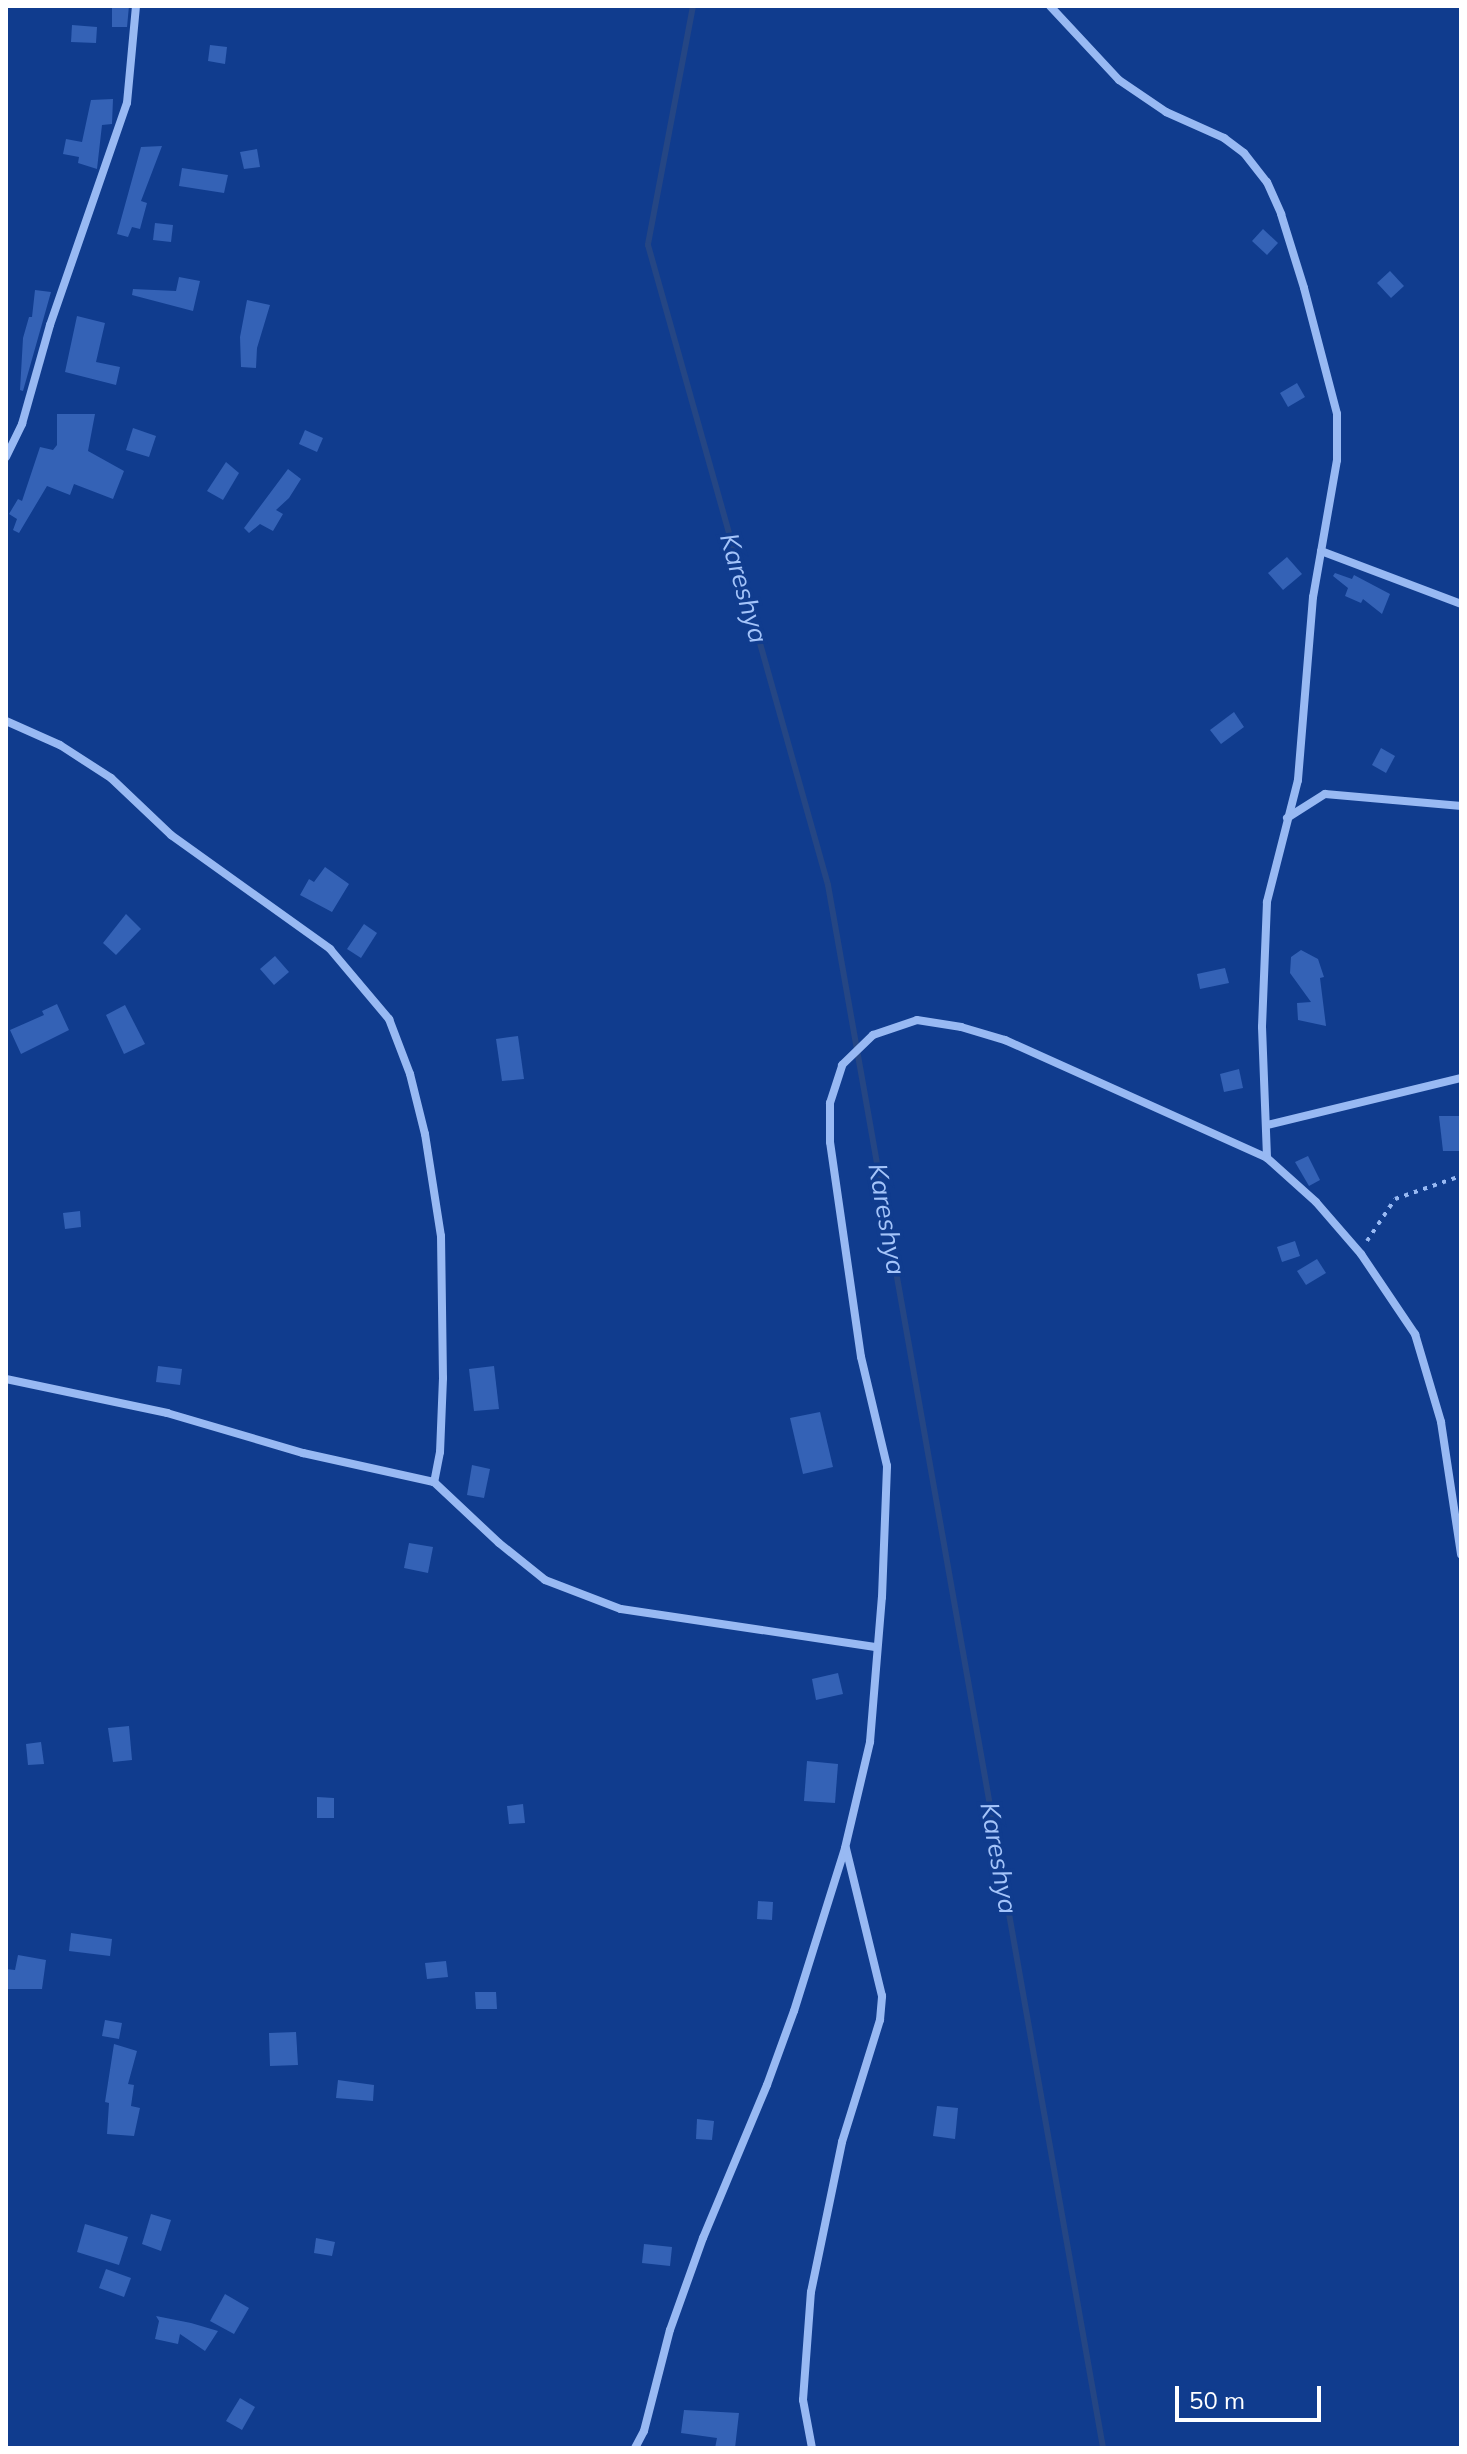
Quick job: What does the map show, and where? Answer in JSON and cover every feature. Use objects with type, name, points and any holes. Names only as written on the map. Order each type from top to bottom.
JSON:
[{"type":"street","points":[[6,457],[22,424],[50,325],[127,103],[136,6]]},
{"type":"street","points":[[1050,6],[1119,80],[1166,112],[1224,138],[1244,153],[1267,182],[1281,214],[1299,273],[1337,414],[1337,460],[1313,597],[1298,780],[1267,902],[1262,1027],[1267,1158]]},
{"type":"street","points":[[1321,551],[1461,604]]},
{"type":"street","points":[[6,721],[60,745],[111,778],[171,835],[330,949],[389,1019],[410,1074],[425,1134],[441,1236],[441,1424],[434,1482]]},
{"type":"street","points":[[1286,818],[1325,794],[1461,806]]},
{"type":"street","points":[[635,2448],[644,2431],[679,2304],[772,2071],[845,1848],[870,1742],[875,1647],[882,1597],[887,1466],[861,1357],[830,1142],[830,1103],[842,1065],[873,1035],[917,1020],[961,1027],[1005,1040],[1267,1158],[1316,1202],[1361,1254],[1415,1334],[1441,1422],[1461,1554]]},
{"type":"street","points":[[1267,1125],[1461,1078]]},
{"type":"street","points":[[6,1379],[167,1413],[303,1453],[434,1482],[545,1580],[591,1599],[652,1615],[875,1647]]},
{"type":"street","points":[[812,2448],[803,2400],[811,2292],[842,2142],[880,2020],[882,1996],[845,1848]]},
{"type":"path","points":[[1361,1254],[1372,1231],[1395,1199],[1412,1190],[1461,1176]]},
{"type":"building","points":[[112,6],[129,6],[127,27],[112,27]]},
{"type":"building","points":[[72,25],[97,27],[96,43],[71,42]]},
{"type":"building","points":[[210,45],[227,47],[225,64],[208,61]]},
{"type":"building","points":[[113,99],[112,124],[102,125],[97,169],[78,163],[79,157],[63,154],[66,139],[82,142],[91,100]]},
{"type":"building","points":[[162,146],[141,201],[147,203],[140,229],[132,227],[128,237],[117,234],[141,147]]},
{"type":"building","points":[[257,149],[260,167],[244,169],[240,152]]},
{"type":"building","points":[[182,168],[228,175],[224,193],[179,186]]},
{"type":"building","points":[[155,223],[173,225],[171,242],[153,240]]},
{"type":"building","points":[[1263,229],[1278,243],[1267,255],[1252,241]]},
{"type":"building","points":[[1390,271],[1404,286],[1391,298],[1377,283]]},
{"type":"building","points":[[179,277],[200,281],[193,311],[132,295],[133,289],[176,291]]},
{"type":"building","points":[[35,290],[51,292],[23,391],[20,390],[23,338],[29,317],[32,317]]},
{"type":"building","points":[[247,300],[270,305],[257,348],[256,368],[241,367],[240,337]]},
{"type":"building","points":[[77,316],[105,323],[96,362],[120,367],[116,385],[65,372]]},
{"type":"building","points":[[1297,383],[1305,397],[1288,407],[1280,393]]},
{"type":"building","points":[[57,414],[95,414],[88,451],[124,471],[113,499],[74,484],[70,495],[47,486],[19,533],[13,530],[17,519],[9,514],[18,499],[22,501],[40,447],[53,450],[57,445]]},
{"type":"building","points":[[133,428],[156,436],[149,457],[126,450]]},
{"type":"building","points":[[305,430],[323,438],[317,452],[299,444]]},
{"type":"building","points":[[226,462],[239,473],[223,500],[207,491]]},
{"type":"building","points":[[288,469],[301,479],[289,498],[276,510],[283,514],[273,531],[260,524],[249,533],[244,528]]},
{"type":"building","points":[[1287,557],[1302,574],[1283,590],[1268,573]]},
{"type":"building","points":[[1335,573],[1352,579],[1354,575],[1390,594],[1382,614],[1363,599],[1361,603],[1345,596],[1348,588],[1333,576]]},
{"type":"building","points":[[1234,712],[1244,727],[1221,744],[1210,730]]},
{"type":"building","points":[[1381,748],[1395,756],[1386,773],[1372,765]]},
{"type":"building","points":[[325,867],[349,884],[332,912],[300,895],[309,879],[314,882]]},
{"type":"building","points":[[126,914],[141,929],[116,955],[103,943]]},
{"type":"building","points":[[364,924],[377,933],[361,958],[347,949]]},
{"type":"building","points":[[1301,950],[1318,959],[1324,977],[1320,978],[1326,1026],[1298,1020],[1297,1003],[1311,1002],[1290,973],[1291,957]]},
{"type":"building","points":[[275,956],[289,972],[274,985],[260,969]]},
{"type":"building","points":[[1225,968],[1229,983],[1200,989],[1197,974]]},
{"type":"building","points":[[57,1004],[69,1030],[21,1054],[10,1030],[44,1015],[42,1011]]},
{"type":"building","points":[[125,1005],[145,1044],[124,1054],[106,1015]]},
{"type":"building","points":[[518,1036],[524,1079],[502,1081],[496,1039]]},
{"type":"building","points":[[1239,1069],[1243,1088],[1224,1092],[1220,1074]]},
{"type":"building","points":[[1439,1116],[1460,1116],[1461,1151],[1443,1151]]},
{"type":"building","points":[[1308,1156],[1320,1180],[1309,1186],[1295,1162]]},
{"type":"building","points":[[80,1211],[81,1227],[65,1229],[63,1213]]},
{"type":"building","points":[[1295,1241],[1300,1256],[1282,1262],[1277,1247]]},
{"type":"building","points":[[1317,1259],[1326,1273],[1306,1285],[1297,1271]]},
{"type":"building","points":[[158,1366],[182,1369],[180,1385],[156,1382]]},
{"type":"building","points":[[494,1366],[499,1409],[474,1411],[469,1369]]},
{"type":"building","points":[[820,1412],[833,1467],[803,1474],[790,1418]]},
{"type":"building","points":[[472,1465],[490,1469],[484,1498],[467,1495]]},
{"type":"building","points":[[409,1543],[433,1547],[428,1573],[404,1568]]},
{"type":"building","points":[[838,1673],[843,1694],[816,1700],[812,1679]]},
{"type":"building","points":[[129,1726],[132,1760],[113,1762],[108,1728]]},
{"type":"building","points":[[41,1742],[44,1764],[28,1765],[26,1744]]},
{"type":"building","points":[[807,1761],[838,1764],[835,1803],[804,1801]]},
{"type":"building","points":[[317,1797],[334,1798],[334,1818],[317,1818]]},
{"type":"building","points":[[523,1804],[525,1823],[509,1824],[507,1806]]},
{"type":"building","points":[[758,1901],[773,1902],[772,1920],[757,1919]]},
{"type":"building","points":[[71,1933],[112,1939],[110,1956],[69,1951]]},
{"type":"building","points":[[18,1955],[46,1960],[42,1989],[6,1989],[6,1969],[15,1970]]},
{"type":"building","points":[[446,1961],[448,1977],[427,1979],[425,1963]]},
{"type":"building","points":[[475,1992],[496,1992],[497,2009],[476,2009]]},
{"type":"building","points":[[105,2020],[122,2023],[119,2039],[102,2036]]},
{"type":"building","points":[[296,2032],[298,2065],[270,2066],[269,2033]]},
{"type":"building","points":[[114,2044],[137,2051],[128,2084],[134,2085],[131,2106],[140,2108],[134,2136],[107,2134],[109,2103],[105,2102]]},
{"type":"building","points":[[338,2080],[374,2085],[373,2101],[336,2098]]},
{"type":"building","points":[[937,2106],[958,2108],[955,2139],[933,2136]]},
{"type":"building","points":[[697,2119],[714,2121],[712,2140],[696,2139]]},
{"type":"building","points":[[151,2214],[171,2220],[161,2251],[142,2244]]},
{"type":"building","points":[[85,2224],[128,2237],[119,2265],[77,2252]]},
{"type":"building","points":[[316,2238],[335,2242],[332,2256],[314,2253]]},
{"type":"building","points":[[644,2244],[672,2247],[670,2266],[642,2263]]},
{"type":"building","points":[[106,2269],[131,2278],[124,2297],[99,2288]]},
{"type":"building","points":[[225,2294],[249,2308],[234,2334],[210,2321]]},
{"type":"building","points":[[156,2316],[218,2331],[205,2351],[180,2334],[178,2344],[155,2339],[159,2321]]},
{"type":"building","points":[[240,2398],[255,2407],[242,2430],[226,2421]]},
{"type":"building","points":[[684,2410],[739,2413],[735,2448],[715,2448],[717,2438],[681,2433]]},
{"type":"waterway","name":"Kareshya","points":[[693,6],[648,245],[828,885],[1103,2448]]}]
